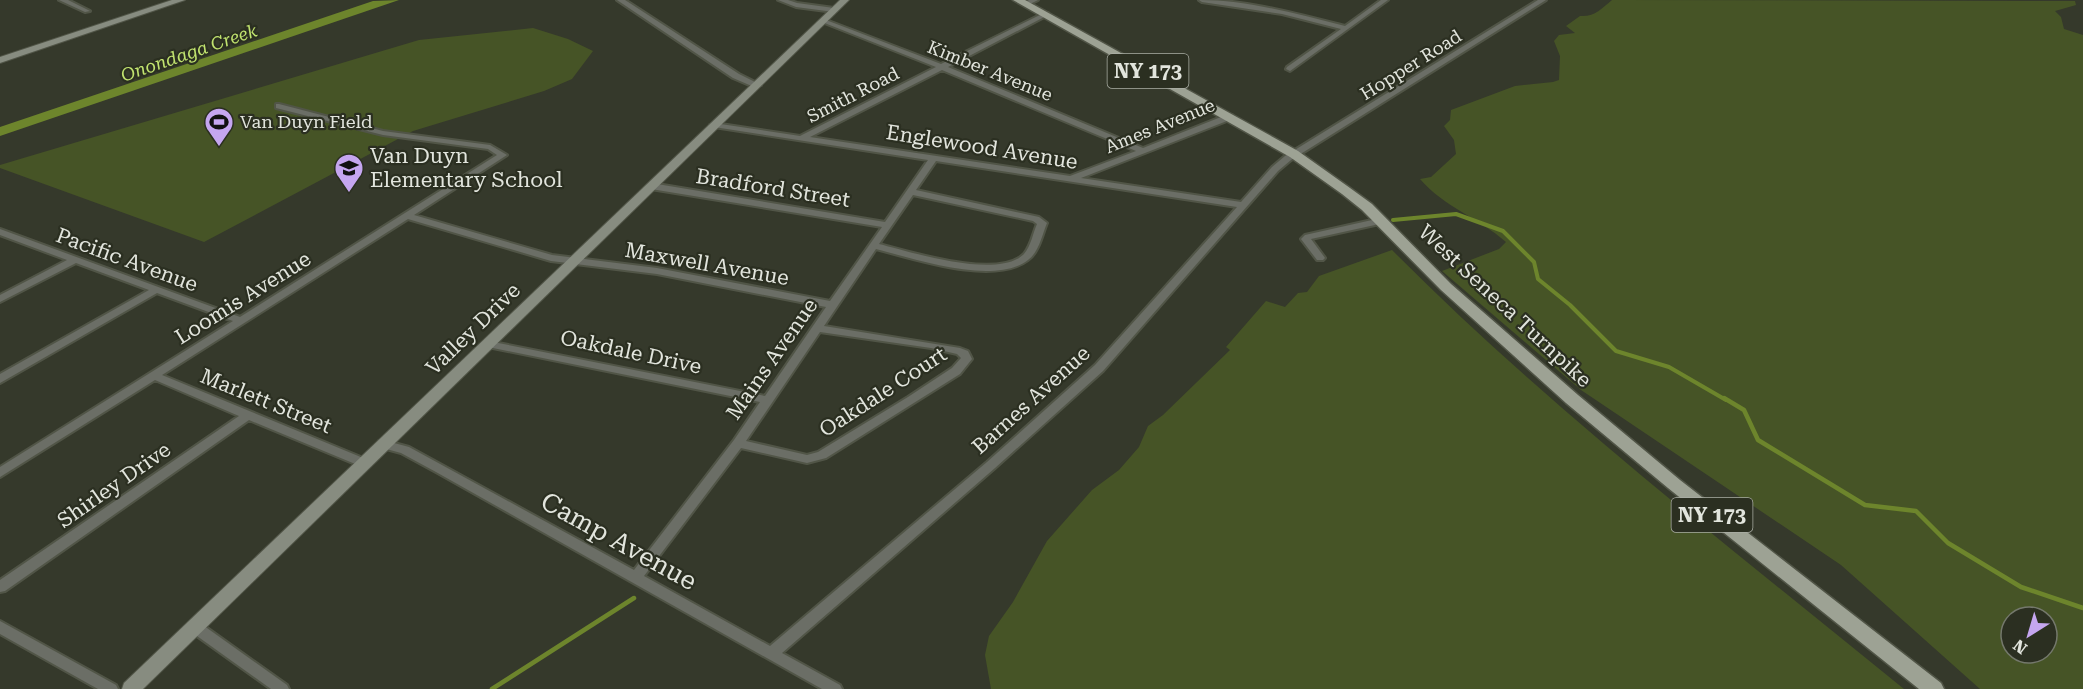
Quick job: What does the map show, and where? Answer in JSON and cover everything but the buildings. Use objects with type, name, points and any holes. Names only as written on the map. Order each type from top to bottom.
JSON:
[{"type":"main road","points":[[0,60],[181,0]]},
{"type":"main road","name":"Valley Drive","points":[[131,689],[845,0]]},
{"type":"main road","name":"West Seneca Turnpike","points":[[1026,1],[1294,154],[1347,191],[1381,221],[1446,287],[1572,399],[1674,484],[1934,689]]},
{"type":"street","points":[[62,0],[87,11]]},
{"type":"street","points":[[620,0],[736,76],[756,85]]},
{"type":"street","points":[[781,0],[788,4],[834,10]]},
{"type":"street","points":[[1203,0],[1282,12],[1346,28]]},
{"type":"street","points":[[1221,4],[1229,0]]},
{"type":"street","points":[[1290,69],[1385,0]]},
{"type":"street","name":"Hopper Road","points":[[1294,154],[1543,0]]},
{"type":"street","name":"Smith Road","points":[[802,138],[1046,14]]},
{"type":"street","name":"Kimber Avenue","points":[[824,21],[1144,151]]},
{"type":"street","name":"Loomis Avenue","points":[[0,473],[502,157],[503,153],[490,147],[383,133],[279,105]]},
{"type":"street","name":"Ames Avenue","points":[[1070,179],[1229,117]]},
{"type":"street","name":"Englewood Avenue","points":[[714,126],[1244,205]]},
{"type":"street","name":"Barnes Avenue","points":[[772,653],[991,465],[1099,368],[1275,169],[1294,154]]},
{"type":"street","name":"Mains Avenue","points":[[636,577],[738,443],[934,158]]},
{"type":"street","name":"Bradford Street","points":[[651,186],[888,225]]},
{"type":"street","points":[[874,246],[928,260],[995,270],[1013,266],[1026,256],[1042,224],[1035,219],[912,192]]},
{"type":"street","name":"Maxwell Avenue","points":[[408,216],[534,254],[833,304]]},
{"type":"street","points":[[1320,258],[1306,239],[1308,237],[1381,221]]},
{"type":"street","name":"Pacific Avenue","points":[[0,232],[242,321]]},
{"type":"street","points":[[0,299],[74,261]]},
{"type":"street","points":[[0,379],[156,290]]},
{"type":"street","name":"Oakdale Court","points":[[738,443],[807,459],[822,455],[956,371],[967,359],[960,351],[817,327]]},
{"type":"street","name":"Oakdale Drive","points":[[488,344],[553,355],[767,400]]},
{"type":"street","name":"Marlett Street","points":[[154,376],[364,463]]},
{"type":"street","name":"Shirley Drive","points":[[0,587],[249,414]]},
{"type":"street","name":"Camp Avenue","points":[[383,444],[405,450],[833,687]]},
{"type":"street","points":[[0,627],[111,689]]},
{"type":"street","points":[[195,627],[282,689]]},
{"type":"shaded area","points":[[399,0],[0,136],[0,127],[373,1]]},
{"type":"shaded area","points":[[1612,0],[2075,1],[2076,5],[2055,11],[2061,17],[2064,29],[2083,35],[2083,689],[1980,689],[1841,565],[1581,390],[1442,271],[1499,249],[1506,242],[1429,189],[1420,179],[1431,177],[1456,154],[1454,140],[1444,126],[1450,120],[1451,110],[1515,86],[1559,80],[1560,56],[1554,41],[1559,35],[1575,33],[1566,26],[1580,16],[1594,14]]},
{"type":"shaded area","name":"Van Duyn Field","points":[[533,28],[568,39],[593,51],[572,79],[544,91],[413,131],[204,242],[0,168],[0,165],[419,40]]},
{"type":"shaded area","points":[[1392,250],[1453,309],[1578,422],[1707,530],[1904,689],[991,689],[985,655],[989,636],[1013,602],[1047,541],[1092,490],[1119,470],[1139,447],[1148,426],[1163,415],[1230,350],[1226,347],[1266,301],[1285,307],[1298,293],[1307,292],[1319,276]]},
{"type":"waterway","points":[[1393,220],[1456,214],[1503,231],[1534,262],[1538,279],[1570,305],[1616,351],[1669,367],[1726,400]]},
{"type":"waterway","points":[[1724,398],[1744,410],[1758,440],[1865,505],[1916,511],[1948,543],[2021,587],[2083,608]]},
{"type":"waterway","points":[[492,689],[634,598]]},
{"type":"place","name":"Van Duyn Field","points":[[219,148]]},
{"type":"place","name":"Van Duyn Elementary School","points":[[349,194]]},
{"type":"water label","name":"Onondaga Creek","points":[[189,53]]}]
